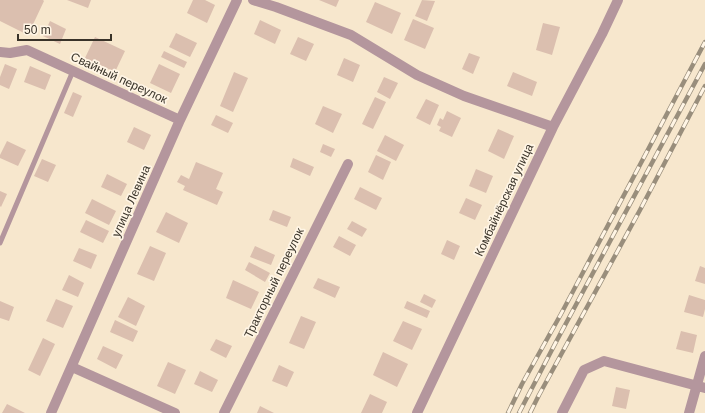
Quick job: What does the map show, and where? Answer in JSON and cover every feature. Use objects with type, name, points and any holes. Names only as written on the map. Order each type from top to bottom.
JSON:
[{"type":"street","name":"улица Левина","points":[[51,413],[180,120],[237,0]]},
{"type":"street","points":[[253,0],[351,35],[417,75],[464,96],[553,127]]},
{"type":"street","name":"Комбайнёрская улица","points":[[418,413],[553,127],[602,34],[618,0]]},
{"type":"street","name":"Свайный переулок","points":[[0,52],[10,53],[26,50],[180,120]]},
{"type":"street","name":"Тракторный переулок","points":[[224,413],[348,164]]},
{"type":"street","points":[[689,413],[701,387],[705,356]]},
{"type":"street","points":[[562,413],[584,370],[604,361],[701,387]]},
{"type":"street","points":[[72,367],[175,413]]},
{"type":"lane","points":[[0,243],[73,71]]},
{"type":"building","points":[[0,0],[44,1],[28,35],[0,21]]},
{"type":"building","points":[[67,0],[91,0],[88,8]]},
{"type":"building","points":[[193,0],[205,0],[215,5],[207,23],[187,13]]},
{"type":"building","points":[[319,0],[339,0],[336,7]]},
{"type":"building","points":[[422,0],[435,1],[427,21],[415,16]]},
{"type":"building","points":[[375,2],[401,13],[392,34],[366,22]]},
{"type":"building","points":[[413,19],[434,28],[425,49],[404,40]]},
{"type":"building","points":[[260,20],[281,30],[275,44],[254,34]]},
{"type":"building","points":[[50,21],[66,29],[60,44],[43,36]]},
{"type":"building","points":[[543,23],[560,27],[552,55],[536,50]]},
{"type":"building","points":[[176,33],[197,43],[190,57],[169,47]]},
{"type":"building","points":[[95,37],[125,51],[115,72],[85,58]]},
{"type":"building","points":[[298,37],[314,44],[306,61],[290,54]]},
{"type":"building","points":[[164,51],[187,62],[184,68],[161,57]]},
{"type":"building","points":[[469,53],[480,57],[473,74],[462,69]]},
{"type":"building","points":[[344,58],[360,65],[353,82],[337,75]]},
{"type":"building","points":[[5,64],[17,69],[9,89],[0,85],[0,77]]},
{"type":"building","points":[[159,64],[180,74],[171,93],[150,83]]},
{"type":"building","points":[[30,66],[51,75],[45,90],[24,82]]},
{"type":"building","points":[[234,72],[248,78],[233,112],[220,106]]},
{"type":"building","points":[[513,72],[537,82],[532,96],[507,86]]},
{"type":"building","points":[[384,77],[398,83],[390,99],[377,92]]},
{"type":"building","points":[[73,92],[82,96],[73,117],[64,113]]},
{"type":"building","points":[[375,97],[386,102],[373,129],[362,124]]},
{"type":"building","points":[[426,99],[439,105],[430,125],[416,118]]},
{"type":"building","points":[[323,106],[342,114],[333,133],[315,124]]},
{"type":"building","points":[[447,111],[461,118],[452,137],[439,131],[441,127],[437,125],[440,118],[443,120]]},
{"type":"building","points":[[216,115],[233,123],[228,133],[211,125]]},
{"type":"building","points":[[134,127],[151,135],[144,150],[127,142]]},
{"type":"building","points":[[498,129],[514,136],[504,159],[488,151]]},
{"type":"building","points":[[385,135],[404,145],[396,161],[377,151]]},
{"type":"building","points":[[7,141],[26,150],[18,166],[0,158]]},
{"type":"building","points":[[323,144],[335,149],[331,157],[320,152]]},
{"type":"building","points":[[376,155],[391,162],[383,180],[368,172]]},
{"type":"building","points":[[293,158],[314,167],[310,176],[290,167]]},
{"type":"building","points":[[42,159],[56,165],[48,182],[34,176]]},
{"type":"building","points":[[196,162],[223,173],[216,189],[223,192],[217,205],[183,190],[185,186],[177,182],[181,175],[189,179]]},
{"type":"building","points":[[476,169],[493,176],[486,193],[469,186]]},
{"type":"building","points":[[107,174],[127,184],[121,196],[101,187]]},
{"type":"building","points":[[360,187],[382,198],[376,210],[354,199]]},
{"type":"building","points":[[0,191],[7,194],[1,207],[0,206]]},
{"type":"building","points":[[466,198],[482,205],[475,220],[459,213]]},
{"type":"building","points":[[92,199],[116,211],[109,225],[85,213]]},
{"type":"building","points":[[273,210],[291,217],[287,227],[269,220]]},
{"type":"building","points":[[166,212],[188,223],[179,243],[156,232]]},
{"type":"building","points":[[86,220],[109,231],[103,243],[80,232]]},
{"type":"building","points":[[352,221],[367,229],[362,237],[347,229]]},
{"type":"building","points":[[339,236],[356,245],[350,256],[333,247]]},
{"type":"building","points":[[447,240],[460,246],[454,260],[441,254]]},
{"type":"building","points":[[150,246],[166,253],[154,281],[137,274]]},
{"type":"building","points":[[255,246],[275,255],[271,265],[250,257]]},
{"type":"building","points":[[79,248],[97,255],[91,269],[73,261]]},
{"type":"building","points":[[249,262],[270,273],[265,282],[245,270]]},
{"type":"building","points":[[700,266],[705,268],[705,284],[695,281]]},
{"type":"building","points":[[69,275],[84,283],[78,297],[62,290]]},
{"type":"building","points":[[318,278],[340,287],[335,298],[313,288]]},
{"type":"building","points":[[233,280],[259,292],[251,309],[226,298]]},
{"type":"building","points":[[424,294],[436,300],[432,308],[420,302]]},
{"type":"building","points":[[689,295],[705,300],[703,317],[684,312]]},
{"type":"building","points":[[128,297],[145,306],[136,326],[118,317]]},
{"type":"building","points":[[56,299],[73,306],[63,328],[46,321]]},
{"type":"building","points":[[0,301],[14,307],[9,321],[0,318]]},
{"type":"building","points":[[407,301],[430,311],[427,318],[404,308]]},
{"type":"building","points":[[301,316],[316,322],[304,349],[289,343]]},
{"type":"building","points":[[115,320],[138,331],[133,342],[110,332]]},
{"type":"building","points":[[403,321],[422,329],[412,350],[393,341]]},
{"type":"building","points":[[681,331],[697,335],[693,353],[676,349]]},
{"type":"building","points":[[43,338],[55,344],[40,376],[28,370]]},
{"type":"building","points":[[216,339],[232,346],[226,358],[210,350]]},
{"type":"building","points":[[103,346],[123,355],[116,369],[97,359]]},
{"type":"building","points":[[383,352],[408,364],[397,387],[373,375]]},
{"type":"building","points":[[168,362],[186,370],[175,394],[157,386]]},
{"type":"building","points":[[279,365],[294,372],[287,387],[272,381]]},
{"type":"building","points":[[200,371],[218,380],[212,392],[194,384]]},
{"type":"building","points":[[616,387],[630,390],[626,409],[612,406]]},
{"type":"building","points":[[370,394],[387,402],[382,413],[361,413]]},
{"type":"building","points":[[7,404],[25,413],[2,413]]},
{"type":"building","points":[[260,406],[274,413],[257,413]]},
{"type":"railway","points":[[508,413],[522,384],[561,314],[705,42]]},
{"type":"railway","points":[[519,413],[705,64]]},
{"type":"railway","points":[[530,413],[705,86]]}]
